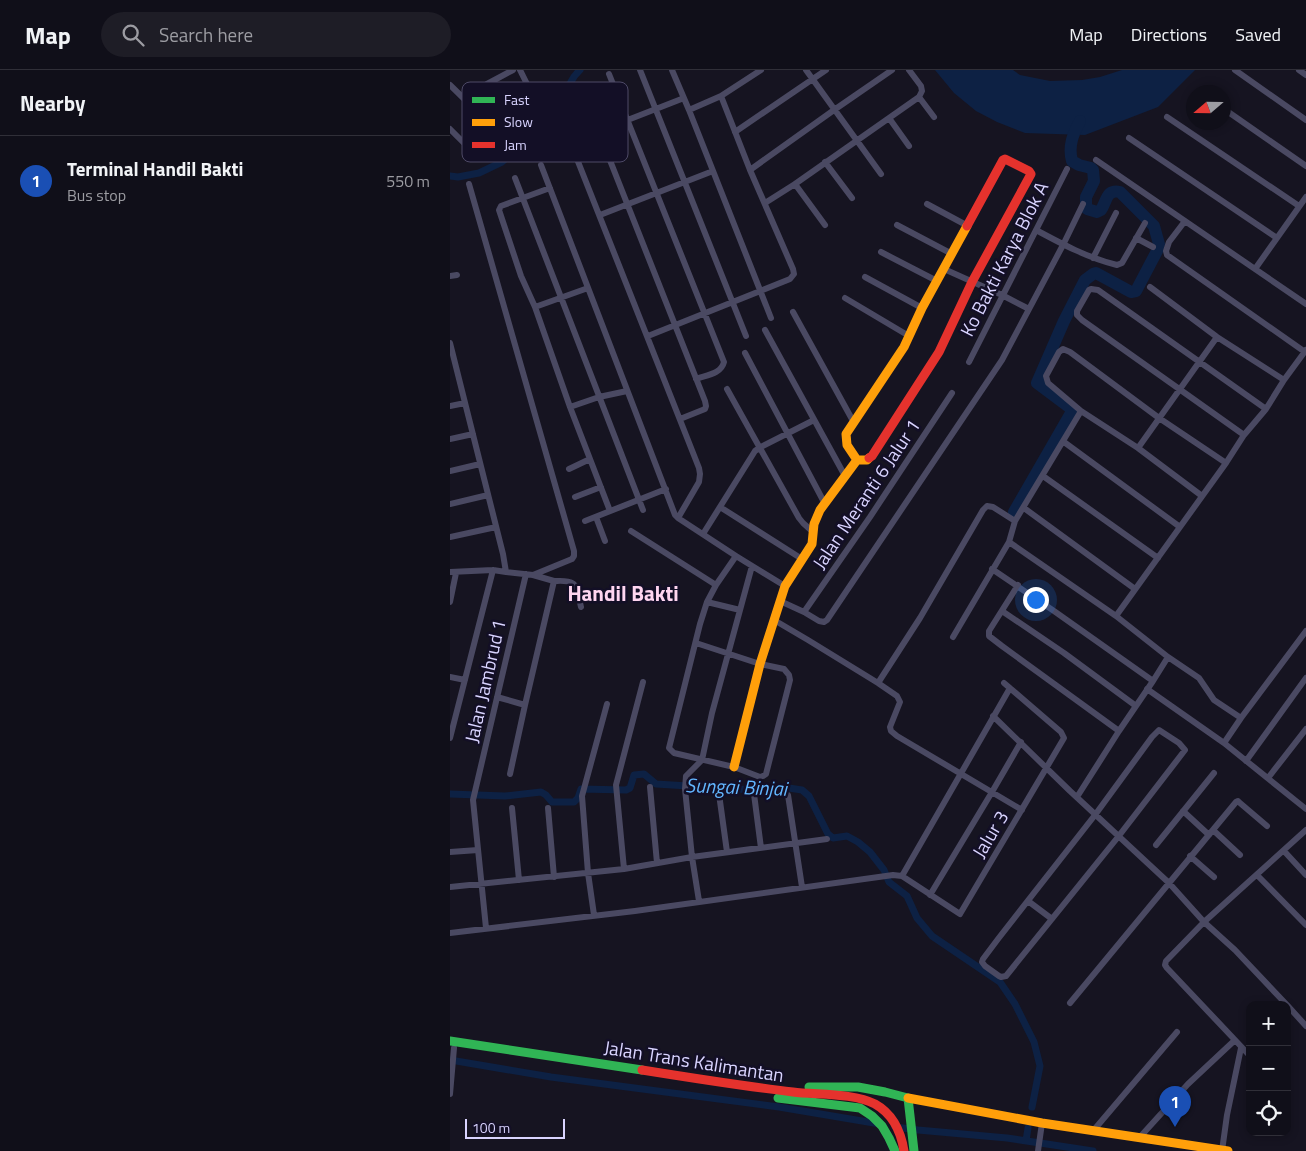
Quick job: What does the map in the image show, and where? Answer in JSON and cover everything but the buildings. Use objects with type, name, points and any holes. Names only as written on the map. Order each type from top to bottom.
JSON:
[{"type":"main road","points":[[1003,159],[1030,172],[1031,174],[972,282],[939,352],[872,456],[867,460],[857,460],[847,446],[845,437],[853,421],[904,347],[922,308],[1003,159]]},
{"type":"main road","points":[[734,767],[760,664],[785,586],[812,544],[815,520],[857,460]]},
{"type":"main road","name":"Jalan Trans Kalimantan","points":[[452,1047],[866,1100],[886,1112],[894,1122],[900,1132],[904,1151]]},
{"type":"main road","name":"Jalan Trans Kalimantan","points":[[452,1047],[788,1099],[860,1108],[877,1120],[886,1132],[895,1151]]},
{"type":"main road","points":[[785,1091],[798,1087],[858,1087],[1042,1123],[1224,1151]]},
{"type":"main road","points":[[908,1098],[914,1147]]},
{"type":"street","points":[[491,82],[513,70]]},
{"type":"street","points":[[520,70],[526,82]]},
{"type":"street","points":[[640,70],[746,336]]},
{"type":"street","points":[[672,70],[771,318]]},
{"type":"street","points":[[689,110],[721,96],[761,70]]},
{"type":"street","points":[[806,70],[881,174]]},
{"type":"street","points":[[735,132],[826,70]]},
{"type":"street","points":[[750,170],[892,70]]},
{"type":"street","points":[[765,203],[918,97],[922,91],[921,86],[909,70]]},
{"type":"street","points":[[1235,70],[1306,120]]},
{"type":"street","points":[[1299,70],[1306,75]]},
{"type":"street","points":[[608,74],[611,82]]},
{"type":"street","points":[[450,85],[462,97]]},
{"type":"street","points":[[648,336],[790,279],[794,274],[721,96]]},
{"type":"street","points":[[918,97],[934,117]]},
{"type":"street","points":[[628,120],[684,98]]},
{"type":"street","points":[[1231,114],[1306,166]]},
{"type":"street","points":[[1167,117],[1299,206]]},
{"type":"street","points":[[889,118],[908,146]]},
{"type":"street","points":[[628,123],[724,362],[723,367],[718,371],[696,379]]},
{"type":"street","points":[[450,129],[462,141]]},
{"type":"street","points":[[1129,138],[1277,238]]},
{"type":"street","points":[[1096,160],[1306,304]]},
{"type":"street","points":[[578,162],[699,468],[699,482],[678,518]]},
{"type":"street","points":[[611,162],[706,400],[705,409],[680,419]]},
{"type":"street","points":[[825,162],[852,198]]},
{"type":"street","points":[[541,165],[627,391],[678,518],[785,586]]},
{"type":"street","name":"Ko Bakti Karya Blok A","points":[[969,362],[1067,169]]},
{"type":"street","points":[[600,215],[713,171]]},
{"type":"street","points":[[515,178],[643,510]]},
{"type":"street","points":[[468,184],[574,550],[572,559],[529,575]]},
{"type":"street","points":[[795,184],[825,225]]},
{"type":"street","points":[[550,188],[501,206],[499,210],[521,276],[535,307],[570,407],[610,511]]},
{"type":"street","points":[[1255,269],[1306,197]]},
{"type":"street","points":[[927,204],[968,226]]},
{"type":"street","points":[[780,601],[819,621],[824,622],[827,620],[1002,360],[1083,204]]},
{"type":"street","points":[[1093,258],[1116,213]]},
{"type":"street","points":[[1116,616],[1244,435],[1266,410],[1284,380],[1305,351],[1167,254],[1169,242],[1185,221]]},
{"type":"street","points":[[1036,230],[1063,245],[1102,262],[1120,265],[1145,223]]},
{"type":"street","points":[[898,225],[952,254]]},
{"type":"street","points":[[1136,238],[1153,247]]},
{"type":"street","points":[[881,252],[937,281]]},
{"type":"street","points":[[944,269],[1002,295],[1029,310]]},
{"type":"street","points":[[865,277],[922,308]]},
{"type":"street","points":[[1150,287],[1217,336],[1284,380]]},
{"type":"street","points":[[535,307],[588,288]]},
{"type":"street","points":[[1244,435],[1082,320],[1077,315],[1077,311],[1089,290],[1098,290],[1266,410]]},
{"type":"street","points":[[844,298],[908,336]]},
{"type":"street","points":[[793,312],[853,421]]},
{"type":"street","points":[[765,330],[845,476]]},
{"type":"street","points":[[1138,448],[1217,336]]},
{"type":"street","points":[[450,343],[506,572]]},
{"type":"street","points":[[1202,496],[1138,448],[1082,411],[1048,383],[1046,379],[1048,372],[1059,352],[1062,349],[1070,352],[1159,418],[1226,463]]},
{"type":"street","points":[[745,353],[825,504]]},
{"type":"street","points":[[450,373],[457,371]]},
{"type":"street","points":[[728,389],[799,518],[814,532]]},
{"type":"street","points":[[570,407],[599,397],[627,391]]},
{"type":"street","name":"Jalan Meranti 6 Jalur 1","points":[[804,612],[952,393]]},
{"type":"street","points":[[450,406],[465,403]]},
{"type":"street","points":[[953,637],[1009,542],[1015,521],[1082,411]]},
{"type":"street","points":[[703,534],[755,452],[759,448],[814,420]]},
{"type":"street","points":[[450,439],[473,434]]},
{"type":"street","points":[[1064,442],[1180,527]]},
{"type":"street","points":[[569,468],[590,459]]},
{"type":"street","points":[[450,471],[480,464]]},
{"type":"street","points":[[1043,476],[1158,558]]},
{"type":"street","points":[[575,496],[601,487]]},
{"type":"street","points":[[585,521],[666,489]]},
{"type":"street","points":[[450,504],[488,495]]},
{"type":"street","points":[[878,683],[920,618],[983,510],[990,506],[1015,521]]},
{"type":"street","points":[[720,507],[802,559]]},
{"type":"street","points":[[1024,508],[1135,589]]},
{"type":"street","points":[[596,517],[605,541]]},
{"type":"street","points":[[450,537],[496,526]]},
{"type":"street","points":[[631,531],[716,585]]},
{"type":"street","points":[[1009,542],[1116,616],[1198,678],[1214,700],[1240,718]]},
{"type":"street","points":[[696,643],[760,664],[784,669],[789,675],[790,680],[765,775],[760,777],[734,767],[674,753],[669,748],[700,624],[707,602],[736,556]]},
{"type":"street","points":[[699,901],[692,857],[685,789],[686,776],[702,760],[712,713],[752,566]]},
{"type":"street","points":[[992,569],[1153,681]]},
{"type":"street","points":[[450,738],[493,570]]},
{"type":"street","points":[[450,602],[453,573],[493,570],[554,581],[572,582],[577,589],[581,607]]},
{"type":"street","name":"Jalan Jambrud 1","points":[[486,928],[473,800],[497,697],[529,575]]},
{"type":"street","points":[[510,774],[554,581]]},
{"type":"street","points":[[1018,586],[989,631],[989,636],[1119,731]]},
{"type":"street","points":[[707,602],[740,610]]},
{"type":"street","points":[[1002,611],[1064,653],[1136,706]]},
{"type":"street","points":[[774,620],[897,696],[900,702],[890,727],[891,731],[897,736],[1022,810]]},
{"type":"street","points":[[1224,743],[1240,718],[1306,631]]},
{"type":"street","points":[[1077,798],[1168,657]]},
{"type":"street","points":[[450,677],[465,680]]},
{"type":"street","points":[[1246,761],[1306,678]]},
{"type":"street","points":[[624,869],[616,785],[643,682]]},
{"type":"street","points":[[902,876],[1010,688],[1004,683]]},
{"type":"street","name":"Jalur 3","points":[[930,895],[960,914],[1064,738],[1061,732],[1010,688]]},
{"type":"street","points":[[1147,689],[1224,743],[1306,809]]},
{"type":"street","points":[[497,697],[525,705]]},
{"type":"street","points":[[594,916],[588,873],[582,796],[607,704]]},
{"type":"street","points":[[993,716],[1045,768],[1169,883],[1204,922],[1235,950],[1283,1001]]},
{"type":"street","points":[[1268,778],[1306,730]]},
{"type":"street","points":[[1162,731],[1179,743],[1185,750],[1006,976],[999,976],[985,966],[982,962],[983,959],[1095,815],[1156,732],[1162,731]]},
{"type":"street","points":[[450,933],[635,911],[893,875],[902,876],[930,895],[1021,742]]},
{"type":"street","points":[[1156,844],[1214,773]]},
{"type":"street","points":[[650,788],[657,863]]},
{"type":"street","points":[[719,794],[727,852]]},
{"type":"street","points":[[754,794],[761,848]]},
{"type":"street","points":[[788,795],[802,887]]},
{"type":"street","points":[[1070,1003],[1190,856],[1238,801],[1267,826]]},
{"type":"street","points":[[512,808],[519,880]]},
{"type":"street","points":[[548,808],[554,877]]},
{"type":"street","points":[[1184,811],[1240,855]]},
{"type":"street","points":[[1246,1052],[1167,968],[1165,965],[1166,961],[1204,922],[1306,830]]},
{"type":"street","points":[[450,888],[624,869],[692,857],[827,839]]},
{"type":"street","points":[[450,852],[478,850]]},
{"type":"street","points":[[1284,851],[1306,875]]},
{"type":"street","points":[[1190,856],[1214,877]]},
{"type":"street","points":[[1257,875],[1306,925]]},
{"type":"street","points":[[1028,901],[1052,919]]},
{"type":"street","points":[[1291,1009],[1306,1026]]},
{"type":"street","points":[[1093,1131],[1177,1032]]},
{"type":"street","points":[[1140,1137],[1182,1090],[1235,1040]]},
{"type":"street","points":[[450,1094],[452,1047]]},
{"type":"street","points":[[1224,1151],[1227,1115],[1241,1048]]},
{"type":"street","points":[[1038,1151],[1042,1123]]},
{"type":"water","points":[[935,70],[1013,70],[1020,75],[1050,81],[1082,80],[1122,70],[1195,70],[1158,107],[1085,135],[1025,133],[997,122],[976,111],[954,93]]},
{"type":"waterway","points":[[571,82],[580,70]]},
{"type":"waterway","points":[[1014,512],[1071,413],[1069,407],[1037,383],[1064,321],[1085,280],[1096,273],[1131,292],[1136,291],[1159,244],[1154,226],[1120,192],[1109,194],[1101,210],[1097,212],[1087,209],[1086,197],[1094,181],[1093,170],[1072,161],[1071,156],[1072,140],[1080,121]]},
{"type":"waterway","points":[[450,176],[458,177],[479,173],[502,162]]},
{"type":"waterway","name":"Sungai Binjai","points":[[450,794],[505,796],[541,792],[552,802],[574,802],[578,798],[581,789],[626,790],[630,788],[634,775],[644,774],[656,784],[753,790],[789,788],[802,790],[809,796],[828,834],[833,838],[847,836],[870,852],[884,870],[889,882],[907,896],[917,918],[932,936],[1000,982],[1015,1004],[1034,1042],[1040,1066],[1032,1107]]},
{"type":"waterway","points":[[450,1060],[551,1077],[779,1107],[880,1124]]},
{"type":"waterway","points":[[895,1127],[1007,1138],[1093,1151]]},
{"type":"waterway","name":"Sungai Binjai","points":[[1026,1141],[1028,1128]]},
{"type":"traffic: fast","points":[[450,1041],[642,1070]]},
{"type":"traffic: fast","points":[[809,1087],[858,1087],[908,1098],[914,1151]]},
{"type":"traffic: fast","points":[[778,1098],[860,1108],[882,1126],[895,1151]]},
{"type":"traffic: slow","points":[[857,460],[847,445],[846,434],[904,347],[922,308],[967,226]]},
{"type":"traffic: slow","points":[[734,767],[760,664],[785,586],[812,544],[814,524],[820,510],[857,460],[867,460],[869,458]]},
{"type":"traffic: slow","points":[[908,1098],[1042,1123],[1228,1151]]},
{"type":"traffic: jam","points":[[869,458],[939,352],[972,282],[1031,174],[1029,171],[1005,159],[1003,160],[967,226]]},
{"type":"traffic: jam","points":[[642,1070],[755,1087],[846,1096],[866,1100],[881,1108],[891,1118],[901,1137],[904,1151]]},
{"type":"place","name":"Terminal Handil Bakti","points":[[1175,1127]]},
{"type":"district","name":"Handil Bakti","points":[[623,594]]}]
